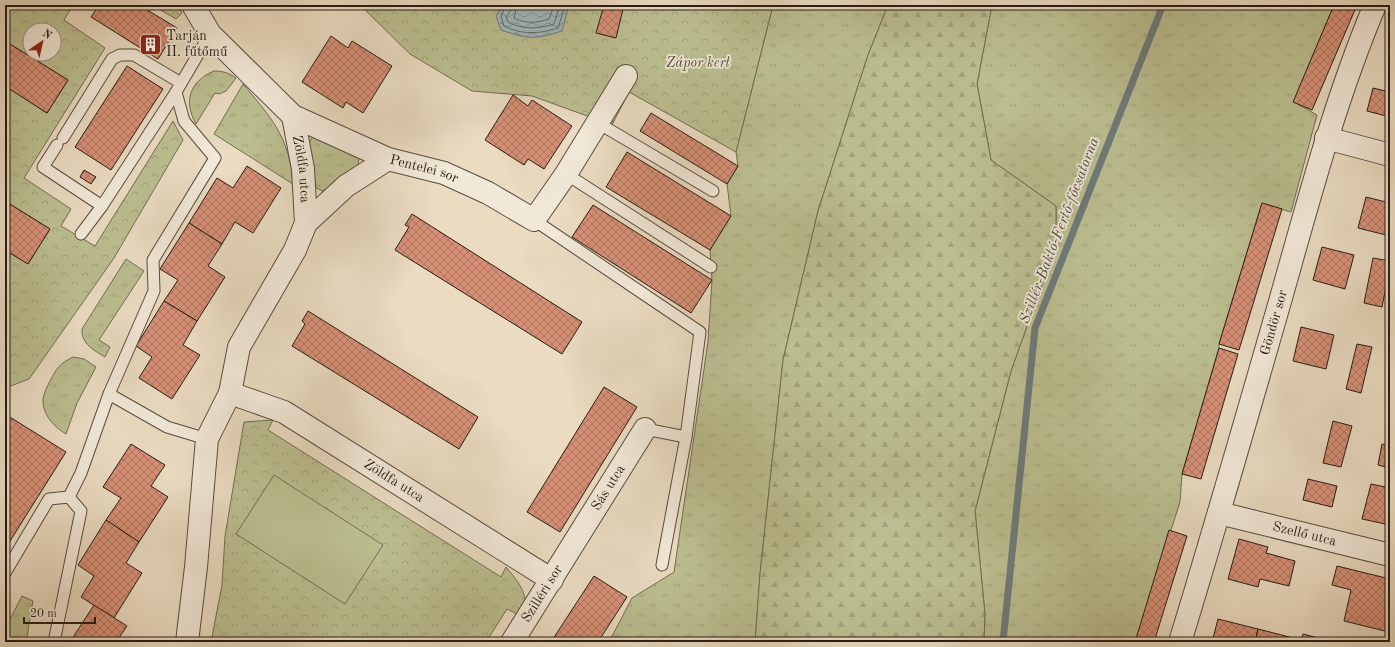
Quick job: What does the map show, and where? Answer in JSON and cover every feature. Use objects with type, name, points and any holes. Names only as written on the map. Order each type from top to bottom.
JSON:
[{"type":"street","name":"Pentelei sor","points":[[193,5],[210,34],[293,116],[388,159],[444,173],[488,193],[534,220]]},
{"type":"street","name":"Göndör sor","points":[[1180,642],[1219,513],[1326,138],[1357,49],[1375,5]]},
{"type":"street","points":[[534,220],[566,174],[626,76]]},
{"type":"street","name":"Zöldfa utca","points":[[293,116],[303,169],[306,223]]},
{"type":"street","points":[[1326,138],[1390,155]]},
{"type":"street","name":"Zöldfa utca","points":[[187,642],[196,567],[207,439],[230,392],[239,347],[295,250],[306,223],[346,186],[388,159]]},
{"type":"street","name":"Zöldfa utca","points":[[230,392],[284,412],[552,580]]},
{"type":"street","name":"Sás utca","points":[[573,546],[645,429]]},
{"type":"street","name":"Szellő utca","points":[[1219,513],[1390,555]]},
{"type":"street","name":"Szilléri sor","points":[[512,642],[573,546]]},
{"type":"lane","points":[[81,234],[102,206],[178,88],[210,34]]},
{"type":"lane","points":[[69,497],[81,473],[109,394],[154,291],[153,260],[215,158],[184,122],[178,88],[134,55],[120,55],[112,59],[43,167],[102,206]]},
{"type":"lane","points":[[598,123],[713,191]]},
{"type":"lane","points":[[566,174],[711,267]]},
{"type":"lane","points":[[534,220],[700,332],[686,437],[662,565]]},
{"type":"lane","points":[[109,394],[167,427],[207,439]]},
{"type":"lane","points":[[645,429],[686,437]]},
{"type":"lane","points":[[5,573],[49,499],[69,497]]},
{"type":"lane","points":[[54,642],[81,511],[69,497]]},
{"type":"green space","points":[[5,5],[73,5],[64,20],[105,48],[24,178],[71,209],[61,226],[95,246],[173,121],[183,140],[114,258],[29,379],[8,387],[5,385],[5,250],[28,264],[50,229],[5,201],[5,86],[47,113],[68,80],[39,62],[62,62],[62,22],[22,22],[22,52],[5,41]]},
{"type":"green space","points":[[152,5],[178,5],[182,13],[176,19]]},
{"type":"green space","name":"Zápor kert","points":[[360,5],[773,5],[736,152],[629,92],[612,125],[532,96],[472,91],[410,54]]},
{"type":"green space","points":[[773,5],[888,5],[868,55],[818,211],[783,360],[760,574],[755,642],[609,642],[632,598],[674,572],[708,342],[712,280],[710,250],[731,216],[727,184],[738,166],[736,152]]},
{"type":"green space","points":[[888,5],[992,5],[977,84],[991,160],[1056,206],[1056,245],[1011,371],[975,511],[985,614],[984,642],[755,642],[760,574],[783,360],[818,211],[868,55]]},
{"type":"green space","points":[[992,5],[1334,5],[1294,102],[1317,115],[1291,212],[1262,203],[1219,344],[1182,474],[1180,502],[1135,642],[984,642],[985,614],[975,511],[1011,371],[1056,245],[1056,206],[991,160],[977,84]]},
{"type":"green space","points":[[214,71],[220,71],[236,78],[226,91],[219,94],[215,93],[196,124],[190,107],[191,93],[199,80]]},
{"type":"green space","points":[[243,84],[270,118],[283,141],[288,154],[293,184],[214,134]]},
{"type":"green space","points":[[314,136],[356,154],[359,158],[358,166],[344,174],[327,189],[322,191],[315,187],[309,144]]},
{"type":"green space","points":[[126,259],[144,271],[99,340],[110,347],[105,357],[86,343],[82,334],[82,329]]},
{"type":"green space","points":[[73,357],[84,359],[96,367],[77,403],[66,434],[57,428],[50,420],[44,410],[43,399],[52,377],[61,364]]},
{"type":"green space","points":[[273,420],[268,430],[501,577],[506,567],[523,591],[525,602],[519,615],[507,609],[486,642],[211,642],[222,585],[225,536],[244,422]]},
{"type":"green space","points":[[274,475],[383,545],[345,604],[236,534]]},
{"type":"green space","points":[[22,596],[33,601],[26,642],[5,642],[5,629]]},
{"type":"water","points":[[503,5],[569,5],[562,31],[538,37],[525,37],[501,30],[496,16]]},
{"type":"building","name":"Tarján II. fűtőmű","points":[[99,5],[139,5],[177,28],[158,59],[91,17]]},
{"type":"building","points":[[604,5],[610,5],[623,9],[616,38],[596,33]]},
{"type":"building","points":[[1334,5],[1357,5],[1312,110],[1293,102]]},
{"type":"building","points":[[331,36],[348,48],[352,41],[392,66],[363,113],[346,102],[343,108],[302,82]]},
{"type":"building","points":[[5,41],[22,52],[22,62],[39,62],[68,80],[47,113],[5,86]]},
{"type":"building","points":[[127,66],[163,89],[111,170],[75,147]]},
{"type":"building","points":[[1373,88],[1390,92],[1390,117],[1367,111]]},
{"type":"building","points":[[513,95],[528,106],[532,100],[572,126],[544,169],[528,159],[524,165],[485,140]]},
{"type":"building","points":[[651,113],[738,166],[727,184],[640,131]]},
{"type":"building","points":[[627,152],[731,216],[710,250],[606,187]]},
{"type":"building","points":[[247,166],[281,188],[253,233],[235,222],[222,244],[189,223],[217,178],[233,188]]},
{"type":"building","points":[[84,170],[96,177],[91,184],[80,177]]},
{"type":"building","points":[[1366,197],[1390,203],[1390,236],[1358,228]]},
{"type":"building","points":[[5,201],[50,229],[28,264],[5,250]]},
{"type":"building","points":[[1262,203],[1282,209],[1239,350],[1219,344]]},
{"type":"building","points":[[593,205],[712,280],[691,313],[572,237]]},
{"type":"building","points":[[412,214],[582,322],[562,354],[395,250],[409,227],[405,225]]},
{"type":"building","points":[[189,223],[222,244],[208,266],[225,277],[197,321],[164,301],[178,280],[160,269]]},
{"type":"building","points":[[1322,247],[1354,255],[1345,289],[1313,280]]},
{"type":"building","points":[[1373,258],[1390,261],[1390,278],[1388,277],[1382,307],[1364,303]]},
{"type":"building","points":[[164,301],[197,321],[183,345],[200,355],[172,399],[139,378],[152,357],[136,346]]},
{"type":"building","points":[[308,311],[478,417],[459,449],[292,346],[305,324],[302,321]]},
{"type":"building","points":[[1301,327],[1334,335],[1326,369],[1293,361]]},
{"type":"building","points":[[1357,344],[1372,347],[1361,393],[1346,389]]},
{"type":"building","points":[[1219,348],[1238,354],[1201,479],[1182,474]]},
{"type":"building","points":[[604,387],[637,407],[560,532],[527,512]]},
{"type":"building","points":[[5,414],[66,452],[5,549]]},
{"type":"building","points":[[1333,421],[1352,426],[1341,467],[1323,463]]},
{"type":"building","points":[[131,444],[165,465],[151,486],[168,497],[139,542],[106,520],[121,498],[103,487]]},
{"type":"building","points":[[1382,444],[1390,446],[1390,468],[1378,465]]},
{"type":"building","points":[[1308,479],[1337,486],[1332,507],[1303,500]]},
{"type":"building","points":[[1371,484],[1390,488],[1390,525],[1362,519]]},
{"type":"building","points":[[106,520],[139,542],[126,563],[142,573],[114,618],[81,597],[94,576],[78,565]]},
{"type":"building","points":[[1169,530],[1187,536],[1154,642],[1135,642]]},
{"type":"building","points":[[1239,539],[1268,547],[1266,553],[1295,561],[1289,586],[1260,579],[1258,587],[1228,579]]},
{"type":"building","points":[[1337,566],[1390,579],[1390,613],[1385,631],[1344,621],[1351,590],[1332,585]]},
{"type":"building","points":[[594,576],[627,597],[598,642],[551,642]]},
{"type":"building","points":[[94,605],[127,626],[116,642],[70,642]]},
{"type":"building","points":[[1218,619],[1258,629],[1255,642],[1212,642]]},
{"type":"building","points":[[1258,629],[1301,640],[1301,642],[1263,642],[1256,640]]},
{"type":"building","points":[[1303,634],[1322,639],[1321,642],[1301,642]]},
{"type":"waterway","name":"Szillér-Baktó-Fertő-főcsatorna","points":[[1003,642],[1035,328],[1163,5]]},
{"type":"place","name":"Tarján II. fűtőmű","points":[[151,44]]}]
